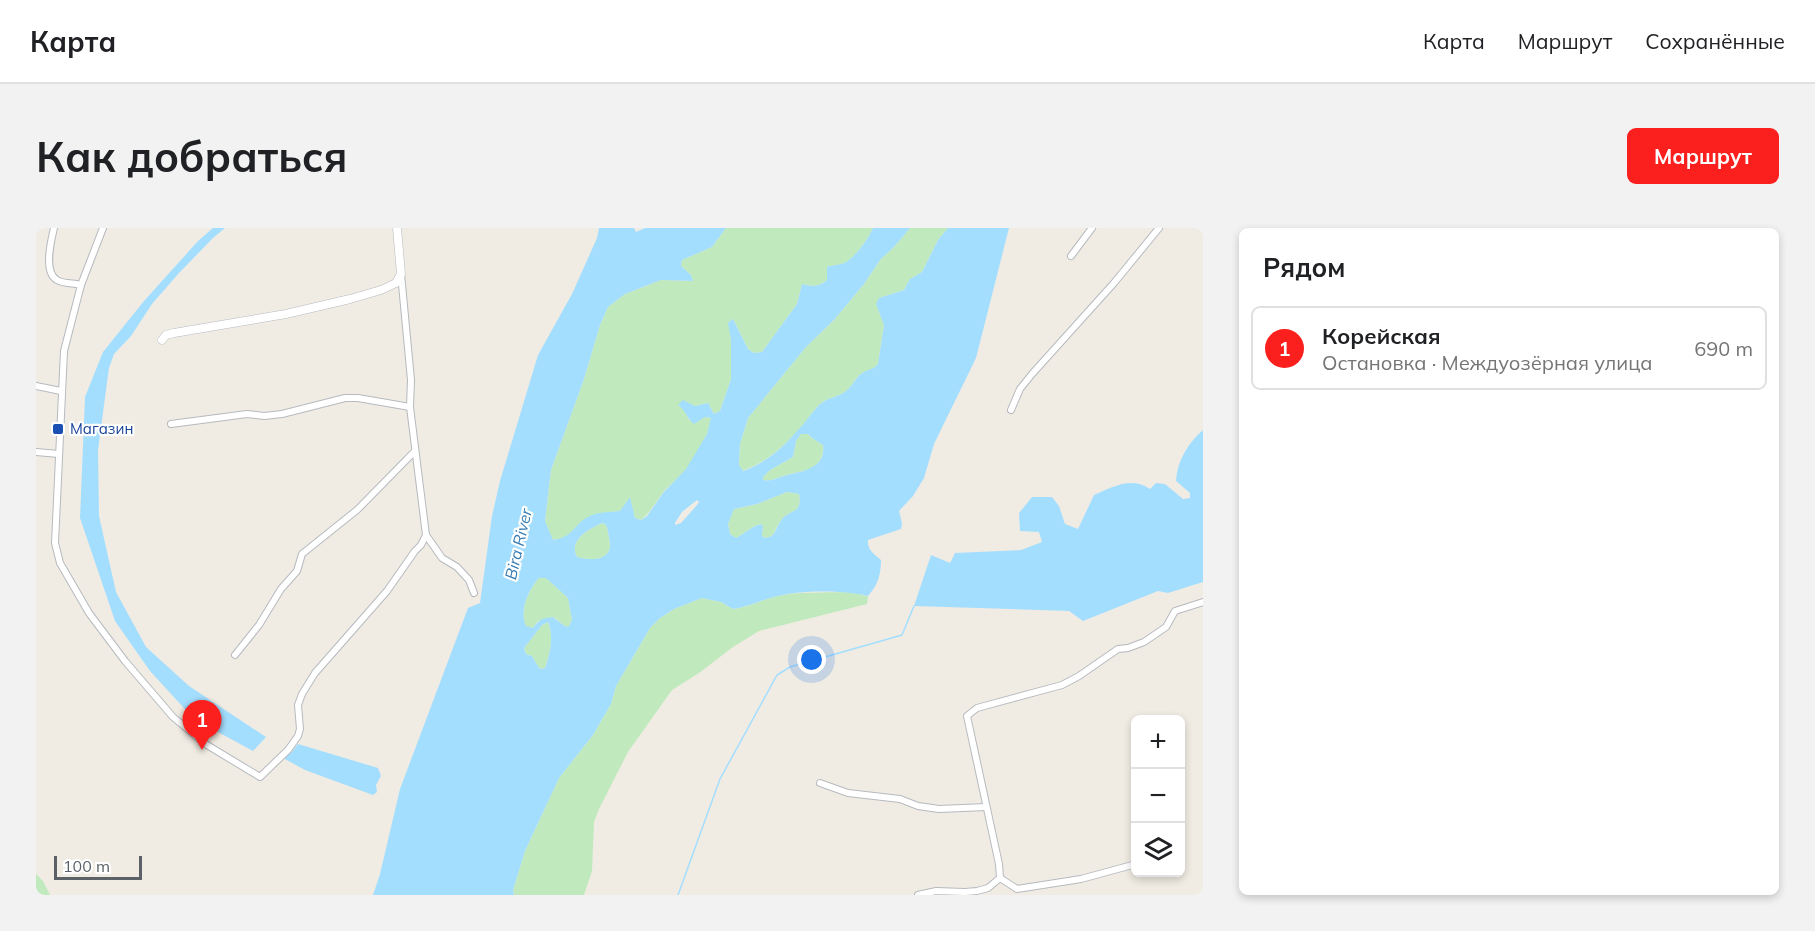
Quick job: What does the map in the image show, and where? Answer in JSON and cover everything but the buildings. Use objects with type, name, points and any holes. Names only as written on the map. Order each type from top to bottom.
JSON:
[{"type":"street","points":[[54,228],[50,250],[50,273],[54,279],[81,285]]},
{"type":"street","points":[[103,228],[81,285],[65,345],[55,523],[56,552],[60,563],[90,613],[125,662],[173,717],[207,745],[260,777],[288,750],[298,736],[300,729],[298,705],[315,674],[387,591],[426,535]]},
{"type":"street","points":[[397,228],[411,380],[410,407],[426,535],[442,558],[457,567],[469,580],[474,593]]},
{"type":"street","points":[[1071,256],[1092,228]]},
{"type":"street","points":[[1011,410],[1020,389],[1032,374],[1114,283],[1159,228]]},
{"type":"street","points":[[162,340],[166,335],[174,333],[286,314],[351,299],[396,283],[401,274]]},
{"type":"street","points":[[36,386],[61,391]]},
{"type":"street","points":[[171,424],[247,414],[264,416],[282,414],[345,398],[410,407]]},
{"type":"street","points":[[235,656],[259,625],[281,589],[297,571],[302,554],[357,510],[415,451]]},
{"type":"street","points":[[36,452],[59,454]]},
{"type":"street","points":[[1000,878],[999,864],[967,716],[977,708],[1062,685],[1118,649],[1144,642],[1166,627],[1174,611],[1203,602]]},
{"type":"street","points":[[820,783],[848,793],[900,799],[918,806],[939,809],[986,807]]},
{"type":"street","points":[[1000,878],[1017,889],[1081,879],[1131,865]]},
{"type":"street","points":[[918,895],[936,891],[977,891],[988,888],[1000,878]]},
{"type":"green space","points":[[726,228],[873,228],[862,246],[850,259],[842,264],[828,267],[827,280],[824,283],[812,286],[802,284],[797,304],[762,352],[754,353],[748,349],[733,319],[729,323],[731,379],[720,411],[714,414],[708,403],[695,406],[678,405],[684,409],[689,420],[711,418],[708,432],[690,464],[641,520],[635,518],[630,498],[620,511],[593,515],[565,538],[552,540],[545,521],[551,470],[608,307],[625,294],[661,280],[693,281],[691,275],[681,266],[682,260],[712,247]]},
{"type":"green space","points":[[910,228],[948,228],[938,240],[922,272],[910,279],[904,290],[879,298],[884,325],[878,364],[862,373],[846,391],[819,405],[798,431],[773,454],[742,471],[739,465],[740,444],[748,418],[806,347],[834,320],[864,284],[880,260]]},
{"type":"green space","points":[[801,434],[808,434],[823,445],[823,453],[817,464],[806,470],[772,480],[763,480],[770,470],[793,457],[796,441]]},
{"type":"green space","points":[[787,492],[799,494],[799,505],[782,519],[772,536],[765,538],[762,536],[763,526],[761,524],[736,538],[730,534],[728,524],[734,509],[757,504]]},
{"type":"green space","points":[[602,523],[607,527],[609,551],[597,559],[577,557],[575,545],[578,540],[586,532]]},
{"type":"green space","points":[[539,578],[546,578],[568,598],[572,620],[569,626],[566,627],[554,617],[538,621],[533,628],[526,627],[524,608],[531,588]]},
{"type":"green space","points":[[848,592],[868,596],[867,604],[759,631],[672,690],[628,752],[599,809],[594,822],[592,871],[584,895],[514,895],[513,890],[525,851],[559,778],[593,735],[611,704],[616,686],[650,628],[660,618],[674,609],[702,598],[721,602],[733,609],[782,595]]},
{"type":"green space","points":[[548,622],[551,645],[545,668],[542,669],[532,656],[526,654],[524,648],[542,625]]},
{"type":"green space","points":[[36,874],[43,881],[50,895],[36,895]]},
{"type":"water","points":[[213,228],[225,228],[179,273],[152,304],[131,336],[114,354],[109,368],[98,450],[99,516],[116,592],[146,647],[189,686],[266,737],[253,751],[194,719],[150,671],[115,621],[80,518],[85,397],[103,352],[144,301],[198,241]]},
{"type":"water","name":"Bira River","points":[[599,228],[634,228],[636,232],[645,228],[726,228],[712,247],[682,260],[681,266],[691,275],[693,281],[661,280],[625,294],[608,307],[551,470],[545,521],[553,540],[566,536],[592,515],[620,511],[630,497],[635,518],[641,520],[647,516],[663,493],[686,469],[707,434],[711,418],[705,417],[694,424],[678,405],[683,400],[695,406],[708,403],[714,414],[720,411],[731,379],[731,340],[728,323],[733,319],[748,349],[754,353],[762,352],[797,304],[802,284],[812,286],[824,283],[827,280],[827,267],[844,263],[850,259],[862,246],[873,228],[910,228],[880,260],[864,284],[834,320],[806,347],[748,418],[740,444],[739,465],[743,471],[759,464],[780,449],[819,405],[846,391],[862,373],[878,364],[884,325],[876,304],[879,298],[904,290],[910,279],[922,272],[938,240],[948,228],[1009,228],[976,358],[934,444],[924,478],[913,496],[899,511],[901,529],[868,540],[870,549],[881,560],[878,579],[868,596],[833,592],[797,593],[733,609],[721,602],[702,598],[674,609],[650,628],[616,686],[611,704],[593,735],[559,778],[525,851],[513,890],[514,895],[373,895],[400,789],[468,608],[480,603],[492,516],[500,481],[538,355],[572,294],[597,238]],"holes":[[[801,434],[808,434],[823,445],[823,453],[817,464],[800,472],[772,480],[763,480],[770,470],[793,457],[796,441]],[[787,492],[799,494],[800,500],[797,508],[782,519],[772,536],[765,538],[762,536],[763,526],[761,524],[736,538],[730,534],[728,524],[734,509],[757,504]],[[697,500],[699,502],[681,523],[675,525],[682,512]],[[602,523],[605,524],[610,544],[606,555],[597,559],[577,557],[575,545],[586,532]],[[539,578],[546,578],[568,598],[572,620],[569,626],[566,627],[553,617],[542,620],[533,628],[526,626],[524,607],[531,588]],[[548,622],[551,645],[545,668],[539,668],[532,656],[526,654],[524,648],[542,625]]]},
{"type":"water","points":[[1203,430],[1203,582],[1168,593],[1158,591],[1083,621],[1069,611],[914,606],[931,555],[950,563],[955,553],[1021,550],[1042,542],[1039,532],[1020,531],[1019,513],[1032,497],[1052,497],[1059,506],[1065,524],[1078,529],[1094,495],[1122,484],[1136,483],[1150,489],[1156,483],[1165,484],[1183,499],[1190,498],[1190,493],[1176,481],[1177,474],[1184,453]]},
{"type":"water","points":[[298,744],[378,768],[381,776],[376,785],[377,792],[373,795],[305,770],[283,758],[285,754],[291,753]]},
{"type":"waterway","points":[[678,895],[720,779],[777,675],[790,667],[902,635],[914,606]]},
{"type":"place","name":"Магазин","points":[[58,429]]},
{"type":"place","name":"Корейская","points":[[202,750]]}]
